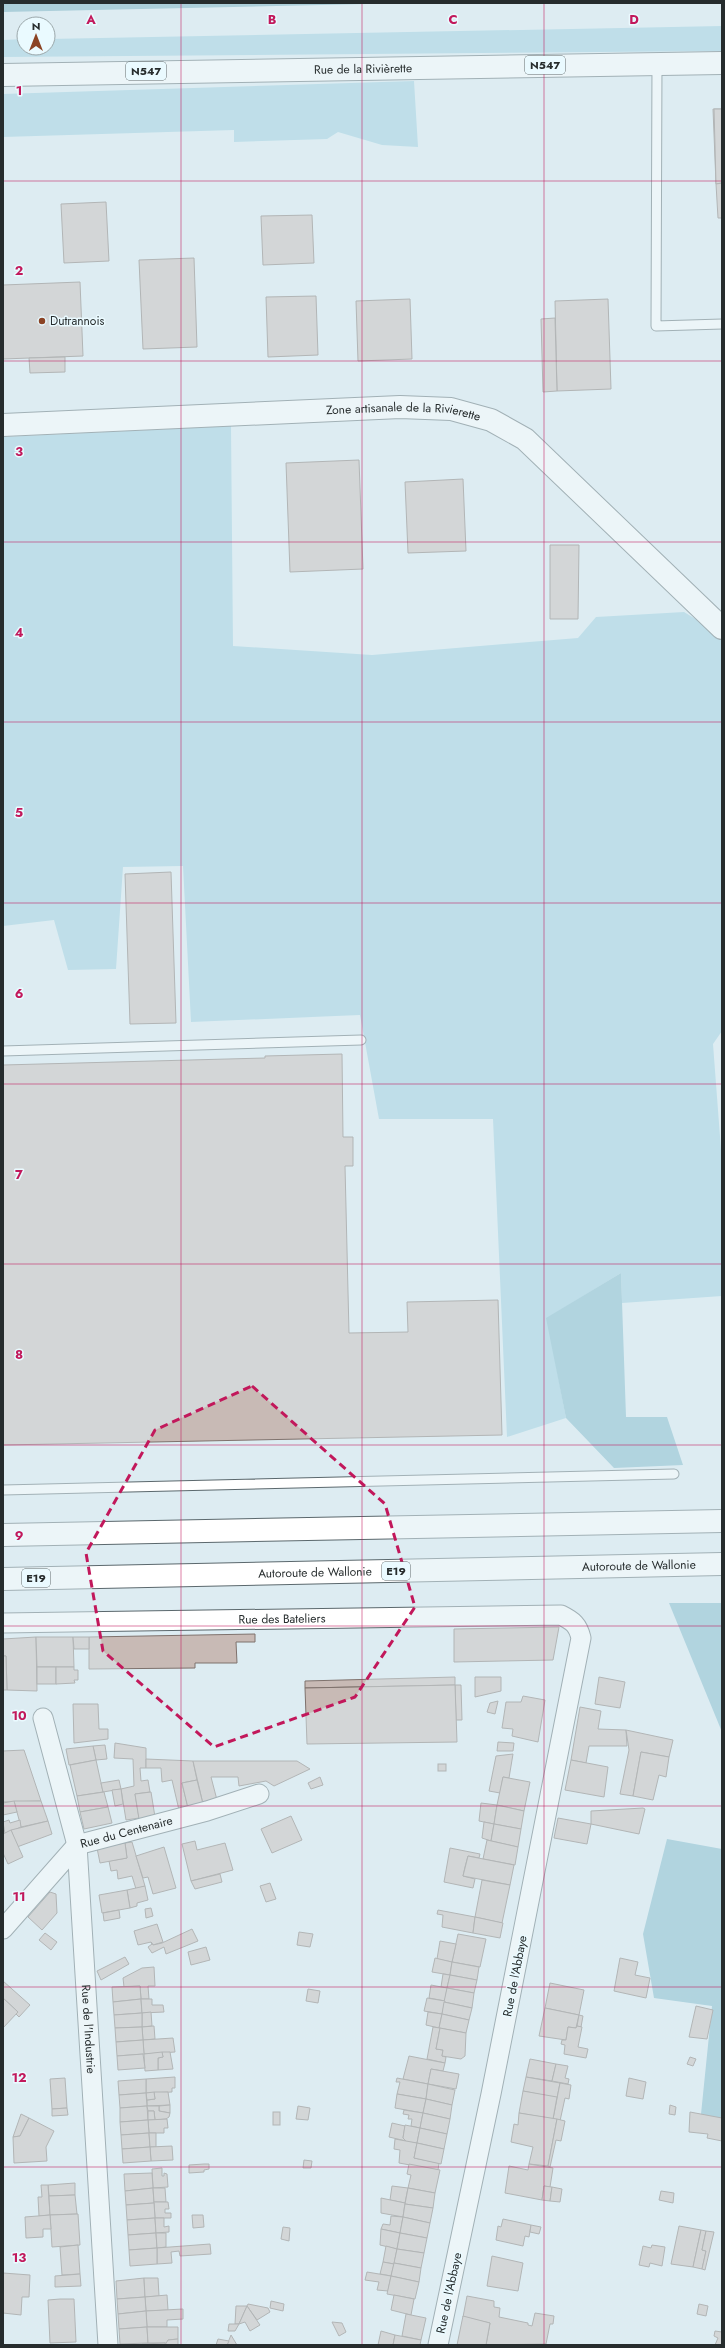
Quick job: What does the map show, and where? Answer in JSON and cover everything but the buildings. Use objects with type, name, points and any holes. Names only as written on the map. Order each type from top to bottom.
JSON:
[{"type":"main road","name":"Rue de la Rivièrette","points":[[3,75],[722,63]]},
{"type":"main road","name":"Zone artisanale de la Rivierette","points":[[3,425],[400,408],[451,409],[491,420],[525,440],[722,628]]},
{"type":"main road","points":[[3,1535],[722,1521]]},
{"type":"main road","name":"Autoroute de Wallonie","points":[[3,1579],[722,1564]]},
{"type":"street","name":"Rue des Bateliers","points":[[3,1623],[561,1616]]},
{"type":"street","name":"Rue de l'Abbaye","points":[[438,2345],[491,2094],[581,1638],[579,1628],[573,1621],[561,1616]]},
{"type":"street","name":"Rue de l'Industrie","points":[[43,1718],[77,1845],[108,2345]]},
{"type":"street","name":"Rue du Centenaire","points":[[3,1929],[77,1845],[207,1811],[259,1794]]},
{"type":"lane","points":[[657,63],[656,326],[722,324]]},
{"type":"lane","points":[[3,1051],[361,1040]]},
{"type":"lane","points":[[3,1490],[674,1474]]},
{"type":"highlighted area","points":[[252,1386],[385,1504],[415,1607],[355,1697],[214,1747],[103,1651],[86,1553],[155,1430]]},
{"type":"shaded area","points":[[3,3],[411,3],[3,12]]},
{"type":"shaded area","points":[[722,26],[722,51],[3,57],[3,40],[16,39],[16,56],[56,56],[56,39]]},
{"type":"shaded area","points":[[414,81],[418,147],[382,145],[338,132],[327,139],[234,142],[234,130],[3,137],[3,94]]},
{"type":"shaded area","points":[[231,426],[233,646],[372,655],[578,638],[596,617],[684,612],[722,635],[722,1031],[713,1044],[722,1163],[722,1296],[622,1303],[621,1273],[547,1318],[566,1418],[507,1437],[493,1119],[379,1119],[360,1015],[191,1022],[183,866],[123,867],[116,969],[68,970],[54,920],[3,926],[3,437]]},
{"type":"shaded area","points":[[621,1273],[626,1417],[667,1417],[683,1465],[614,1468],[566,1418],[546,1318]]},
{"type":"shaded area","points":[[669,1603],[722,1603],[722,1732]]},
{"type":"shaded area","points":[[667,1839],[722,1849],[722,2128],[700,2124],[712,2006],[654,1998],[643,1934]]},
{"type":"place","name":"Dutrannois","points":[[42,321]]}]
